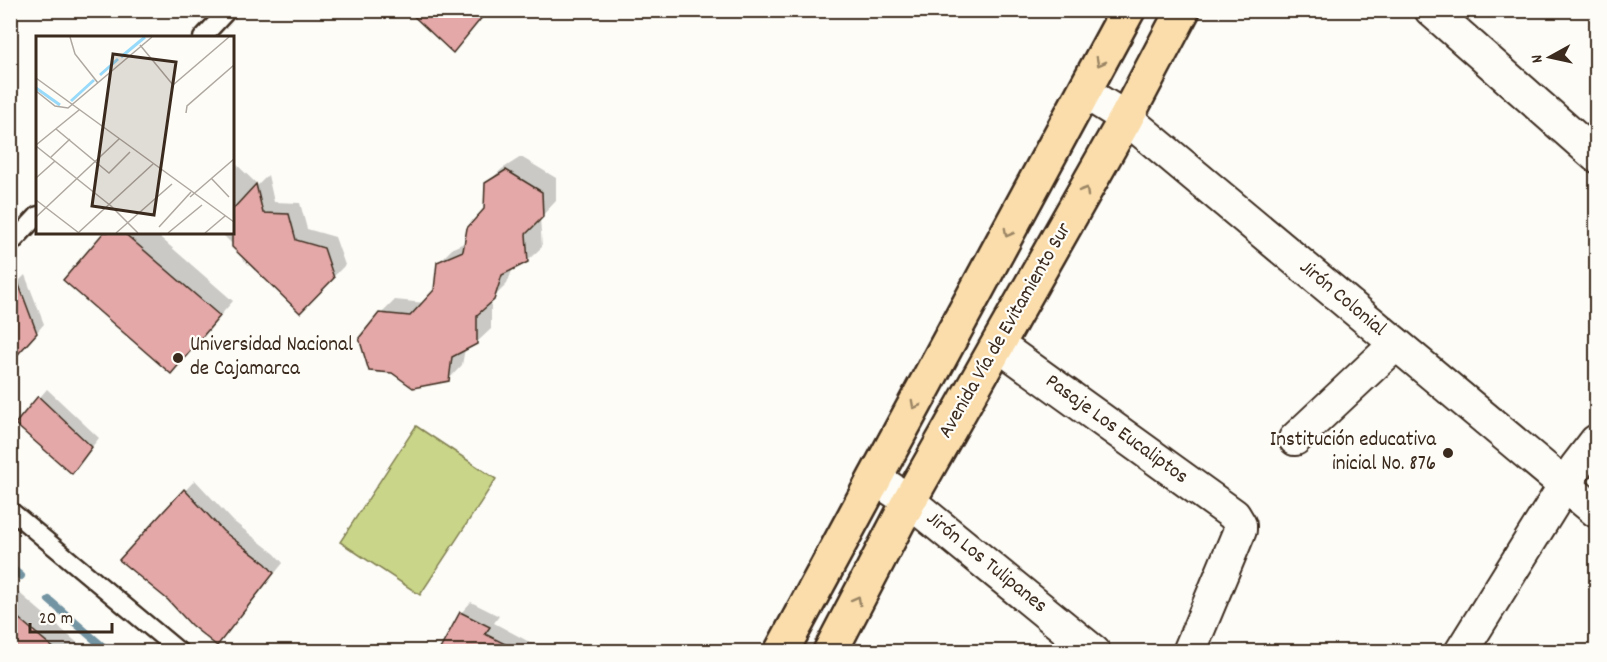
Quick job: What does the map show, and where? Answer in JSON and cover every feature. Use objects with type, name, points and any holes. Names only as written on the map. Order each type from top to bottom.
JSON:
[{"type":"highway","name":"Avenida Vía de Evitamiento Sur","points":[[781,651],[1128,10]]},
{"type":"highway","name":"Avenida Vía de Evitamiento Sur","points":[[830,651],[909,501],[1126,118],[1183,10]]},
{"type":"street","points":[[1431,10],[1596,156]]},
{"type":"street","name":"Jirón Colonial","points":[[1084,92],[1126,118],[1596,511]]},
{"type":"street","points":[[1295,440],[1396,344]]},
{"type":"street","name":"Pasaje Los Eucaliptos","points":[[998,345],[1234,515],[1240,525],[1240,530],[1189,651]]},
{"type":"street","points":[[1461,651],[1565,485],[1596,441]]},
{"type":"street","name":"Jirón Los Tulipanes","points":[[875,478],[909,501],[1094,651]]},
{"type":"lane","points":[[204,36],[228,10]]},
{"type":"lane","points":[[10,245],[36,218]]},
{"type":"lane","points":[[10,510],[180,651]]},
{"type":"green space","points":[[416,426],[496,479],[420,595],[340,542]]},
{"type":"building","points":[[407,10],[488,10],[453,53]]},
{"type":"building","points":[[506,170],[542,192],[543,217],[526,234],[528,262],[502,275],[494,300],[477,315],[477,344],[452,357],[449,381],[413,388],[392,373],[369,371],[359,338],[379,313],[410,316],[434,290],[437,262],[463,251],[467,228],[484,209],[485,183]]},
{"type":"building","points":[[256,184],[263,213],[289,214],[296,240],[324,248],[334,278],[300,313],[232,247],[234,208]]},
{"type":"building","points":[[102,234],[125,234],[220,316],[171,374],[63,280]]},
{"type":"building","points":[[10,269],[13,269],[37,333],[10,363]]},
{"type":"building","points":[[38,396],[92,447],[72,474],[15,424]]},
{"type":"building","points":[[184,489],[223,531],[266,564],[274,573],[217,646],[191,625],[168,600],[119,560]]},
{"type":"building","points":[[10,611],[57,651],[10,651]]},
{"type":"building","points":[[460,612],[490,627],[485,634],[519,651],[439,651]]},
{"type":"waterway","points":[[10,567],[21,576]]},
{"type":"waterway","points":[[49,600],[109,652]]},
{"type":"place","name":"Universidad Nacional de Cajamarca","points":[[178,358]]},
{"type":"place","name":"Institución educativa inicial No. 876","points":[[1448,453]]}]
